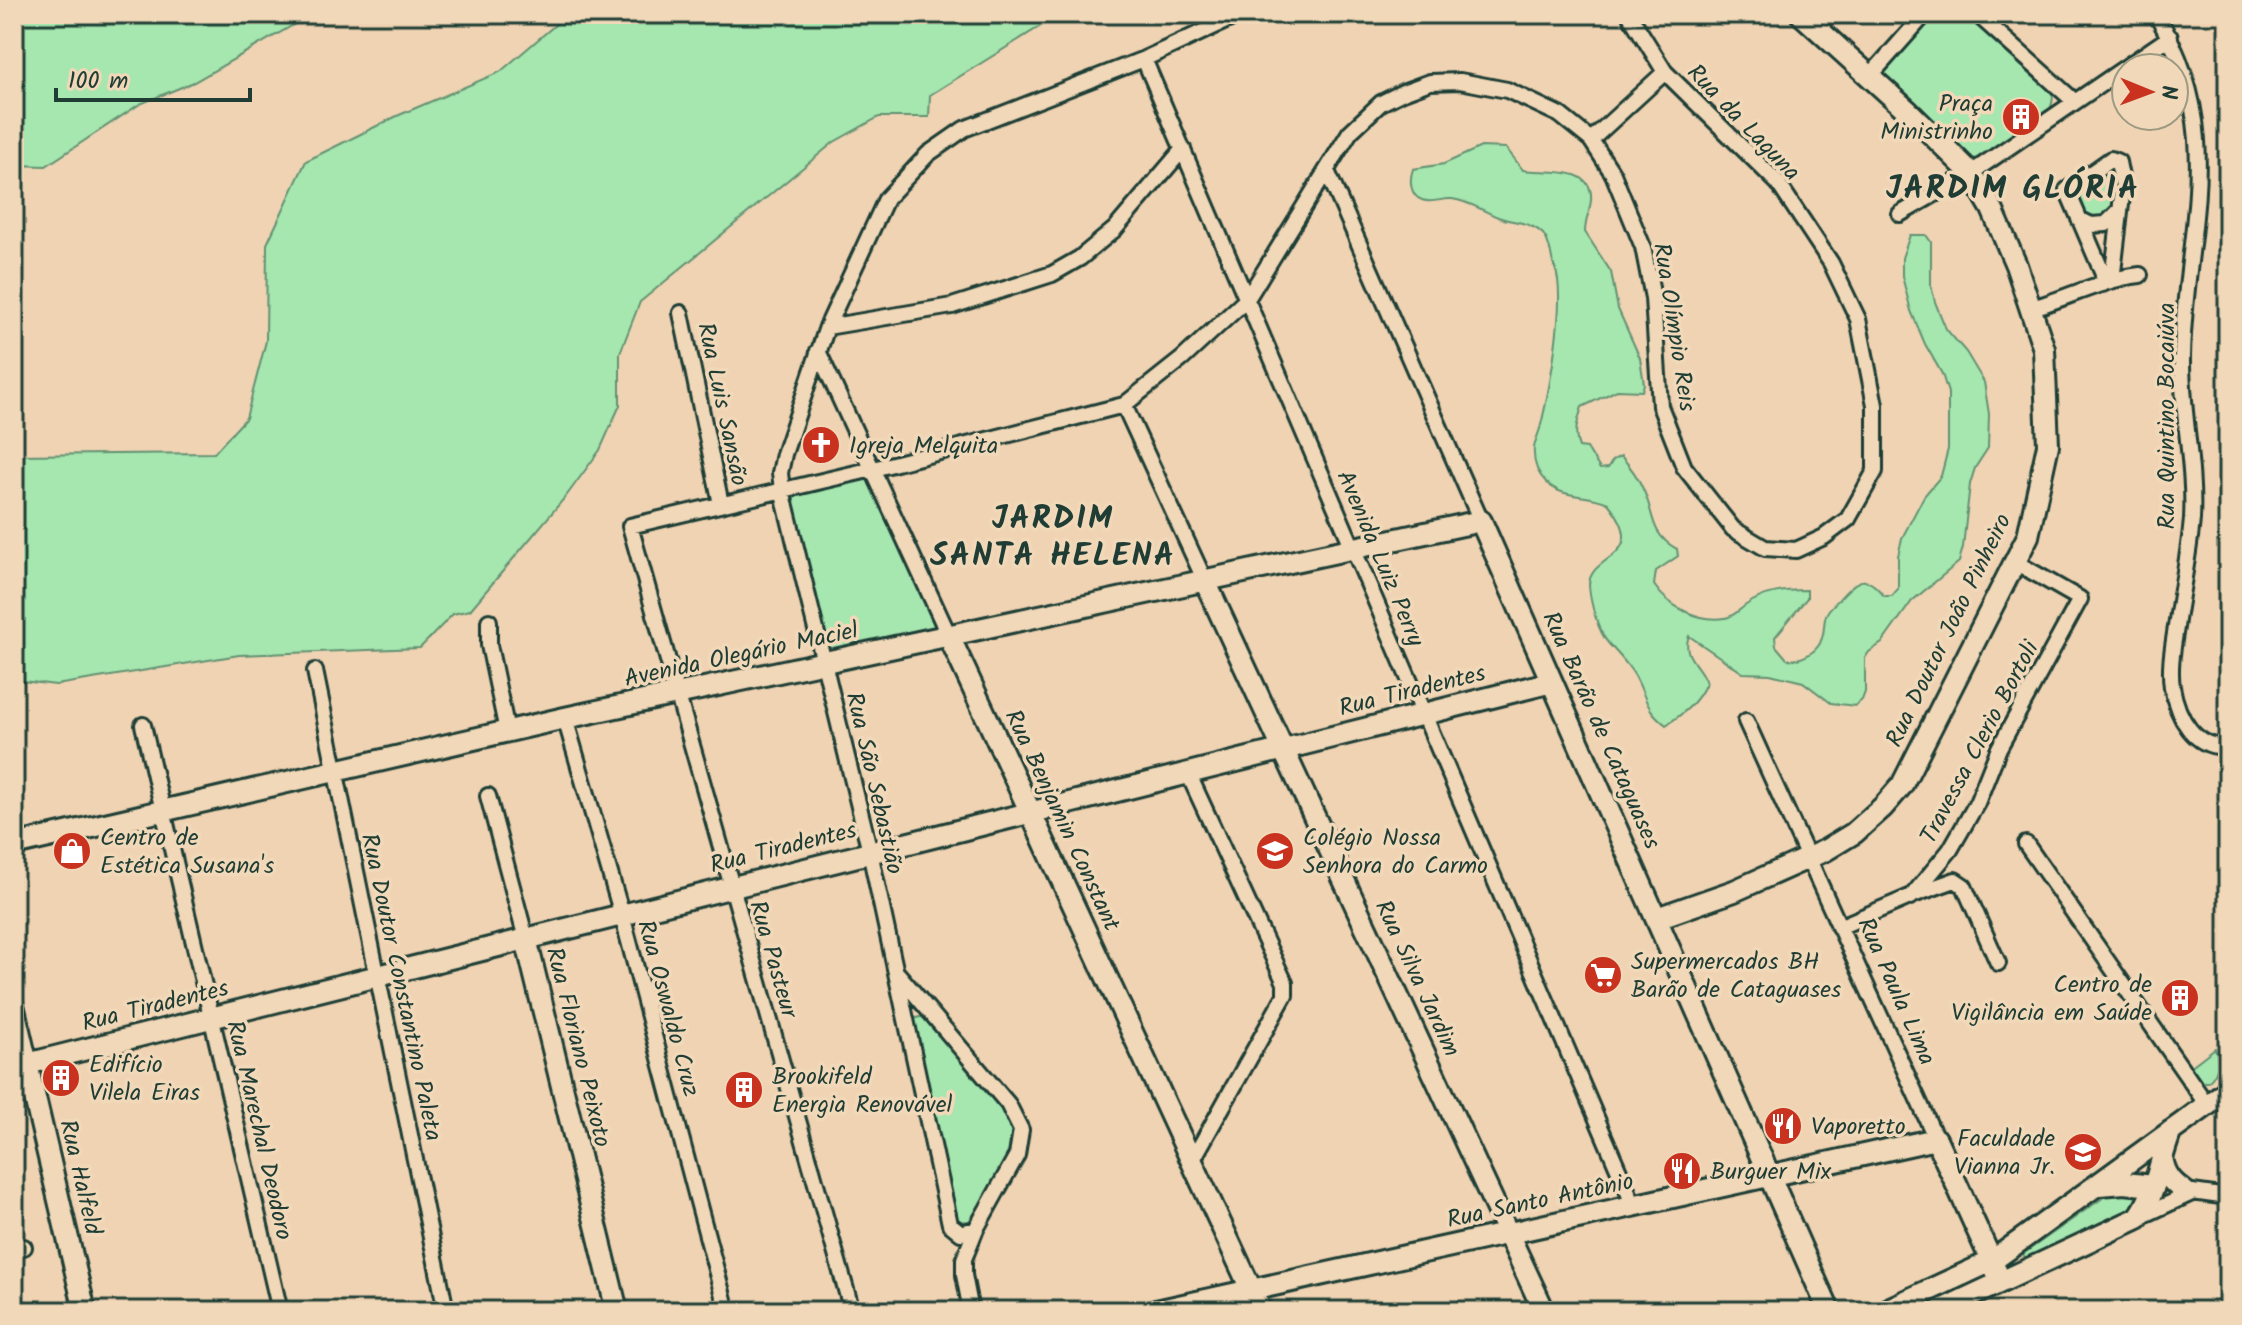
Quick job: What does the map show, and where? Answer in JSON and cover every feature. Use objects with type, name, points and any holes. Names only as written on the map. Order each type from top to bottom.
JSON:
[{"type":"street","name":"Rua São Sebastião","points":[[976,1229],[961,1233],[950,1224],[870,852],[782,490],[780,473],[784,454],[827,327],[886,199],[928,154],[964,129],[1144,59],[1241,14]]},
{"type":"street","name":"Rua da Laguna","points":[[1629,14],[1665,72],[1778,183],[1831,263],[1858,319],[1875,405],[1875,471],[1848,519],[1824,537],[1796,550]]},
{"type":"street","name":"Rua Doutor João Pinheiro","points":[[1657,918],[1734,891],[1808,859],[1854,833],[1902,785],[2028,536],[2048,445],[2044,349],[2032,308],[1992,209],[1971,173],[1801,14]]},
{"type":"street","points":[[1870,76],[1925,14]]},
{"type":"street","points":[[1977,14],[2074,101]]},
{"type":"street","name":"Rua Quintino Bocaiúva","points":[[2156,14],[2170,37],[2191,94],[2199,144],[2198,195],[2182,358],[2192,520],[2172,649],[2172,687],[2182,716],[2194,737],[2217,747],[2228,746]]},
{"type":"street","points":[[1900,214],[1971,173],[2170,37]]},
{"type":"street","name":"Avenida Luiz Perry","points":[[1144,59],[1634,1206]]},
{"type":"street","points":[[1591,140],[1665,72]]},
{"type":"street","name":"Rua Olímpio Reis","points":[[1124,405],[1182,359],[1247,299],[1360,120],[1381,103],[1430,82],[1460,81],[1507,90],[1560,115],[1591,140],[1613,174],[1643,247],[1653,298],[1660,406],[1684,467],[1733,529],[1765,548],[1796,550]]},
{"type":"street","points":[[827,327],[952,306],[1052,274],[1080,258],[1115,229],[1183,149]]},
{"type":"street","points":[[2111,159],[2120,166],[2123,187],[2112,275],[2106,282],[2067,190],[2111,159]]},
{"type":"street","name":"Rua Barão de Cataguases","points":[[1327,171],[1829,1311]]},
{"type":"street","points":[[2079,219],[2091,225],[2106,224],[2120,210]]},
{"type":"street","points":[[2032,308],[2106,282],[2140,275]]},
{"type":"street","name":"Rua Luis Sansão","points":[[681,313],[721,504]]},
{"type":"street","name":"Rua Benjamin Constant","points":[[818,351],[1261,1311]]},
{"type":"street","points":[[721,504],[1124,405]]},
{"type":"street","name":"Rua Silva Jardim","points":[[1124,405],[1544,1311]]},
{"type":"street","name":"Rua Pasteur","points":[[721,504],[630,526],[852,1311]]},
{"type":"street","name":"Avenida Olegário Maciel","points":[[14,845],[565,718],[1481,521]]},
{"type":"street","name":"Travessa Clerio Bortoli","points":[[1839,927],[1912,896],[1950,850],[1977,803],[1999,748],[2080,599],[2015,562]]},
{"type":"street","points":[[489,621],[489,645],[507,731]]},
{"type":"street","name":"Rua Doutor Constantino Paleta","points":[[315,671],[446,1311]]},
{"type":"street","name":"Rua Tiradentes","points":[[27,1064],[1552,682]]},
{"type":"street","name":"Rua Oswaldo Cruz","points":[[565,718],[622,915],[727,1311]]},
{"type":"street","name":"Rua Paula Lima","points":[[1746,721],[2001,1282]]},
{"type":"street","name":"Rua Marechal Deodoro","points":[[143,725],[280,1311]]},
{"type":"street","points":[[1188,773],[1285,983],[1285,995],[1192,1161]]},
{"type":"street","name":"Rua Floriano Peixoto","points":[[488,796],[617,1311]]},
{"type":"street","points":[[2026,844],[2207,1105]]},
{"type":"street","points":[[1912,896],[1955,880],[1964,886],[1998,963]]},
{"type":"street","points":[[895,971],[1008,1104],[1021,1130],[1017,1155],[976,1229],[964,1259],[971,1311]]},
{"type":"street","name":"Rua Halfeld","points":[[14,1009],[85,1311]]},
{"type":"street","points":[[1884,1311],[1992,1261],[2228,1090]]},
{"type":"street","points":[[2138,1218],[2149,1203],[2171,1131]]},
{"type":"street","name":"Rua Santo Antônio","points":[[1156,1311],[1936,1139]]},
{"type":"street","points":[[2162,1154],[2170,1181],[2188,1192]]},
{"type":"street","points":[[2100,1185],[2124,1183],[2228,1197]]},
{"type":"street","points":[[1939,1311],[2188,1192]]},
{"type":"green space","points":[[14,14],[308,14],[194,82],[140,104],[46,166],[14,165]]},
{"type":"green space","points":[[568,14],[1060,14],[930,95],[929,117],[879,117],[834,142],[640,302],[620,353],[620,405],[600,450],[567,495],[470,610],[453,614],[420,648],[239,655],[56,685],[14,680],[14,455],[214,453],[246,418],[266,341],[267,244],[306,161],[397,116],[500,72]]},
{"type":"green space","points":[[1930,14],[1969,14],[2051,88],[2053,98],[2049,111],[1986,158],[1972,159],[1882,81],[1882,72]]},
{"type":"green space","points":[[1481,147],[1506,148],[1523,170],[1577,176],[1590,189],[1585,232],[1611,272],[1618,309],[1640,358],[1644,384],[1642,391],[1617,390],[1582,407],[1576,437],[1579,447],[1587,448],[1600,469],[1608,468],[1613,460],[1621,456],[1641,485],[1657,530],[1677,549],[1678,556],[1656,571],[1654,585],[1676,606],[1695,615],[1715,619],[1731,616],[1768,595],[1807,590],[1807,598],[1775,637],[1776,646],[1787,659],[1803,657],[1817,648],[1828,611],[1857,583],[1867,581],[1884,596],[1892,596],[1898,589],[1898,556],[1902,538],[1924,496],[1941,476],[1948,449],[1948,393],[1911,311],[1902,276],[1902,258],[1910,235],[1926,235],[1931,242],[1931,285],[1935,302],[1946,329],[1966,352],[1984,382],[1989,414],[1988,448],[1975,468],[1970,484],[1959,562],[1912,601],[1882,643],[1869,652],[1865,658],[1865,692],[1855,706],[1831,703],[1803,682],[1770,674],[1743,673],[1689,636],[1690,655],[1706,683],[1703,690],[1689,707],[1666,725],[1650,708],[1634,674],[1601,632],[1590,592],[1592,575],[1622,545],[1624,535],[1620,521],[1608,503],[1553,488],[1540,475],[1535,462],[1534,448],[1548,391],[1558,322],[1558,282],[1548,242],[1533,227],[1498,217],[1458,200],[1422,200],[1415,195],[1412,187],[1413,169],[1444,164]]},
{"type":"green space","points":[[2095,175],[2109,179],[2119,190],[2112,217],[2084,220],[2074,194]]},
{"type":"green space","points":[[873,474],[937,632],[826,656],[786,494]]},
{"type":"green space","points":[[931,1018],[1014,1117],[1015,1154],[969,1221],[956,1222],[912,1020]]},
{"type":"green space","points":[[2215,1048],[2218,1057],[2216,1070],[2208,1082],[2200,1082],[2189,1068]]},
{"type":"green space","points":[[2117,1188],[2134,1191],[2137,1198],[2131,1210],[2026,1260],[2023,1254]]},
{"type":"place","name":"Praça Ministrinho","points":[[2021,117]]},
{"type":"place","name":"Igreja Melquita","points":[[821,445]]},
{"type":"place","name":"Centro de Estética Susana's","points":[[72,851]]},
{"type":"place","name":"Colégio Nossa Senhora do Carmo","points":[[1275,851]]},
{"type":"place","name":"Supermercados BH Barão de Cataguases","points":[[1603,975]]},
{"type":"place","name":"Centro de Vigilância em Saúde","points":[[2180,998]]},
{"type":"place","name":"Edifício Vilela Eiras","points":[[61,1078]]},
{"type":"place","name":"Brookifeld Energia Renovável","points":[[744,1090]]},
{"type":"place","name":"Vaporetto","points":[[1783,1126]]},
{"type":"place","name":"Faculdade Vianna Jr.","points":[[2083,1152]]},
{"type":"place","name":"Burguer Mix","points":[[1682,1171]]},
{"type":"district","name":"JARDIM GLÓRIA","points":[[2013,187]]},
{"type":"district","name":"JARDIM SANTA HELENA","points":[[1053,536]]}]
